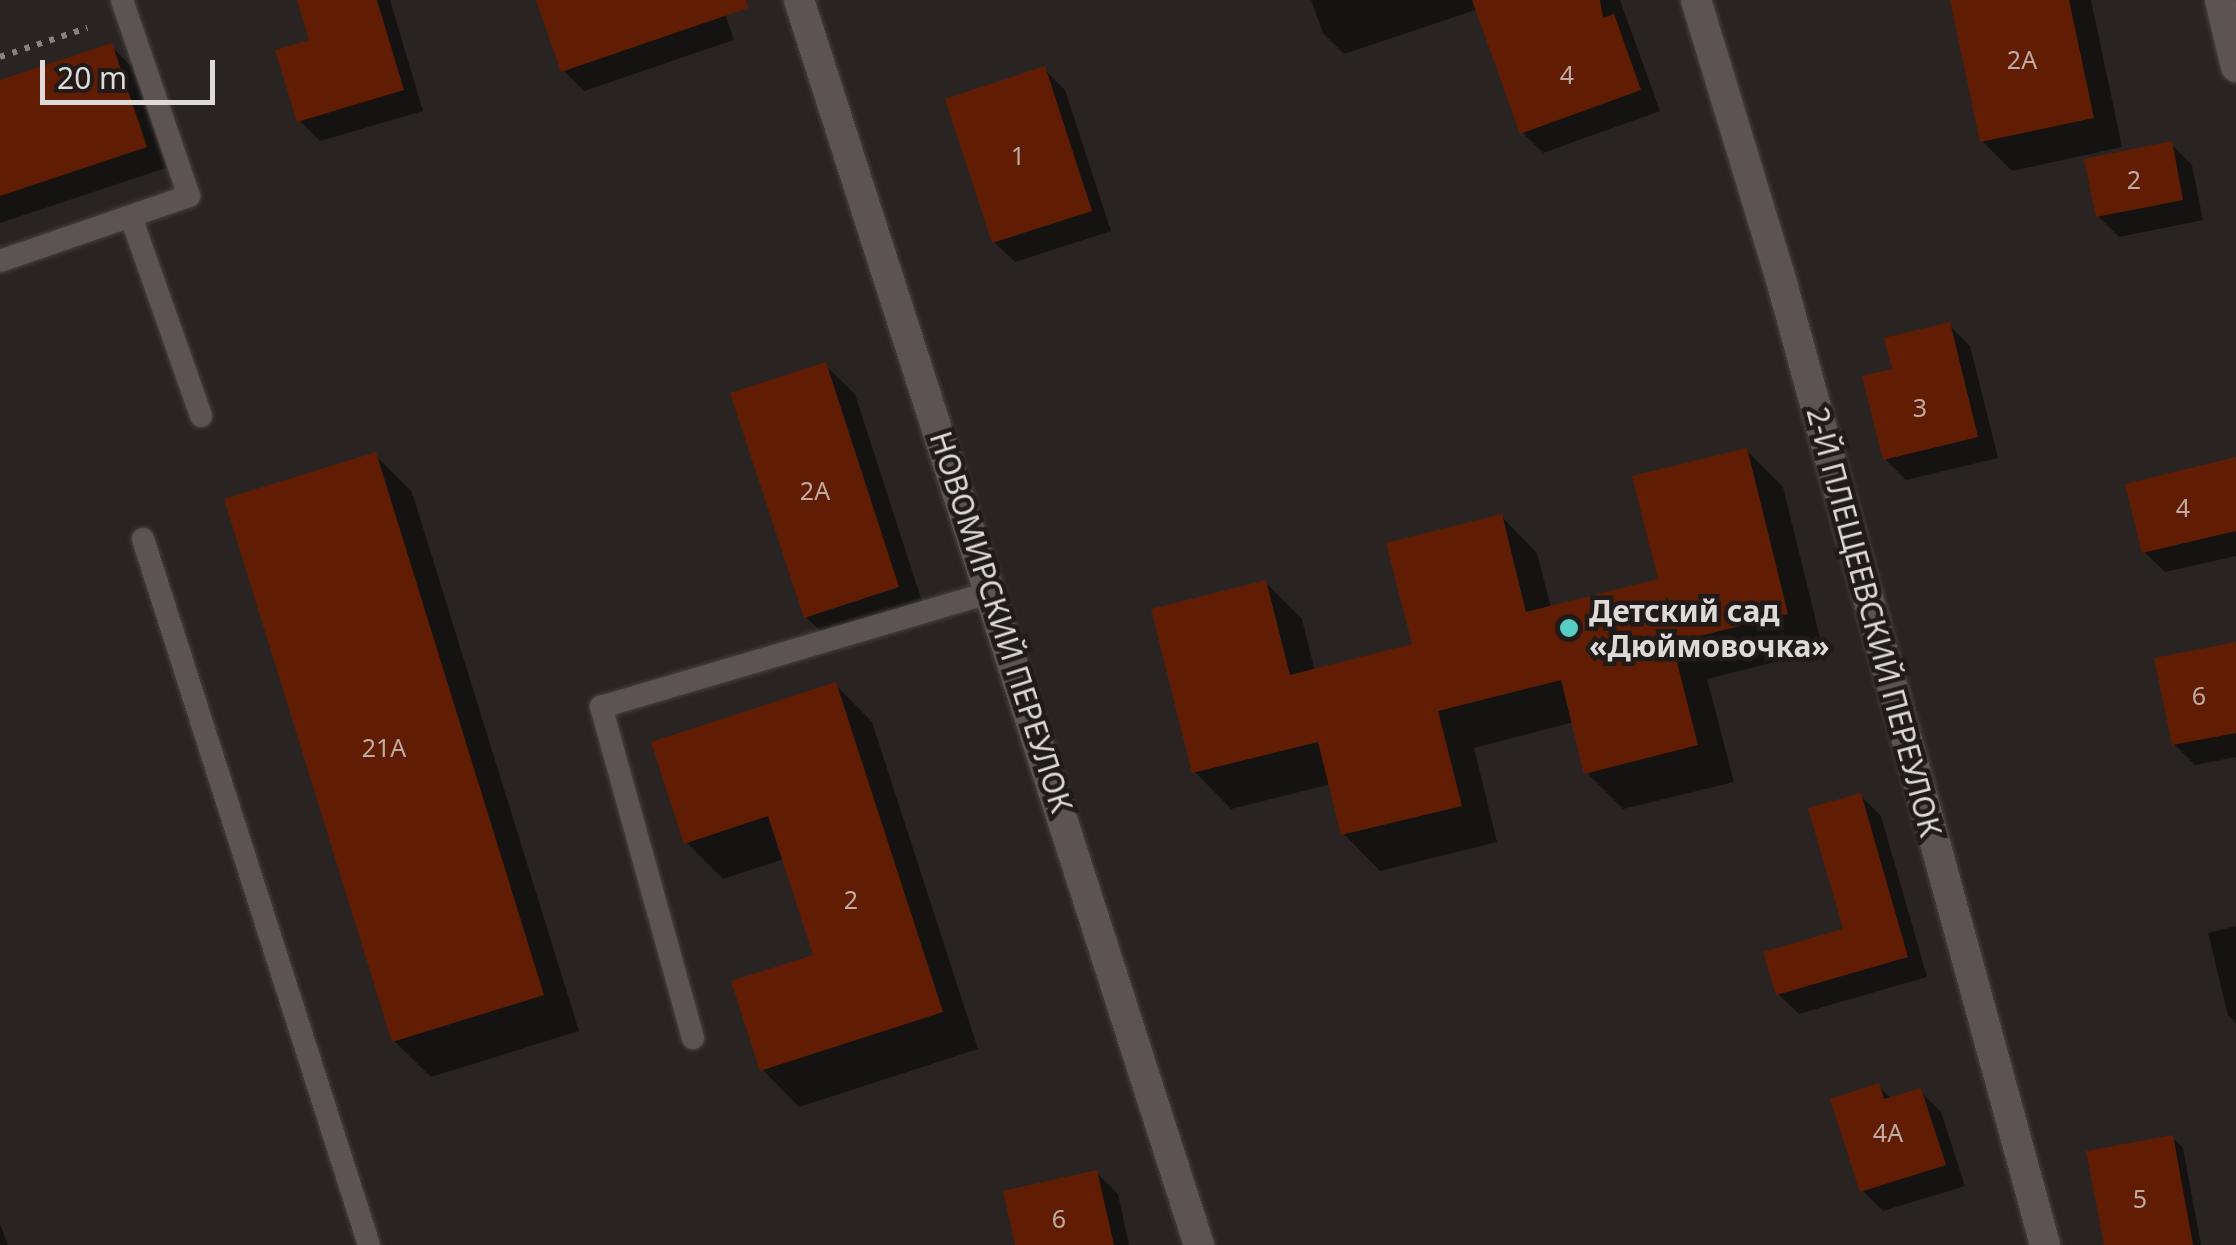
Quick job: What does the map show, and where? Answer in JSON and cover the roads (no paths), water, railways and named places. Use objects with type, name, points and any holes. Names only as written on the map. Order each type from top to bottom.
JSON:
[{"type":"street","name":"НОВОМИРСКИЙ ПЕРЕУЛОК","points":[[799,0],[1199,1245]]},
{"type":"street","name":"2-Й ПЛЕЩЕЕВСКИЙ ПЕРЕУЛОК","points":[[1696,0],[1782,287],[2045,1245]]},
{"type":"street","points":[[2220,0],[2236,67]]},
{"type":"lane","points":[[0,261],[189,196],[122,0]]},
{"type":"lane","points":[[131,217],[201,416]]},
{"type":"lane","points":[[143,539],[369,1245]]},
{"type":"lane","points":[[693,1038],[601,707],[992,592]]},
{"type":"place","name":"Детский сад «Дюймовочка»","points":[[1569,628]]}]
